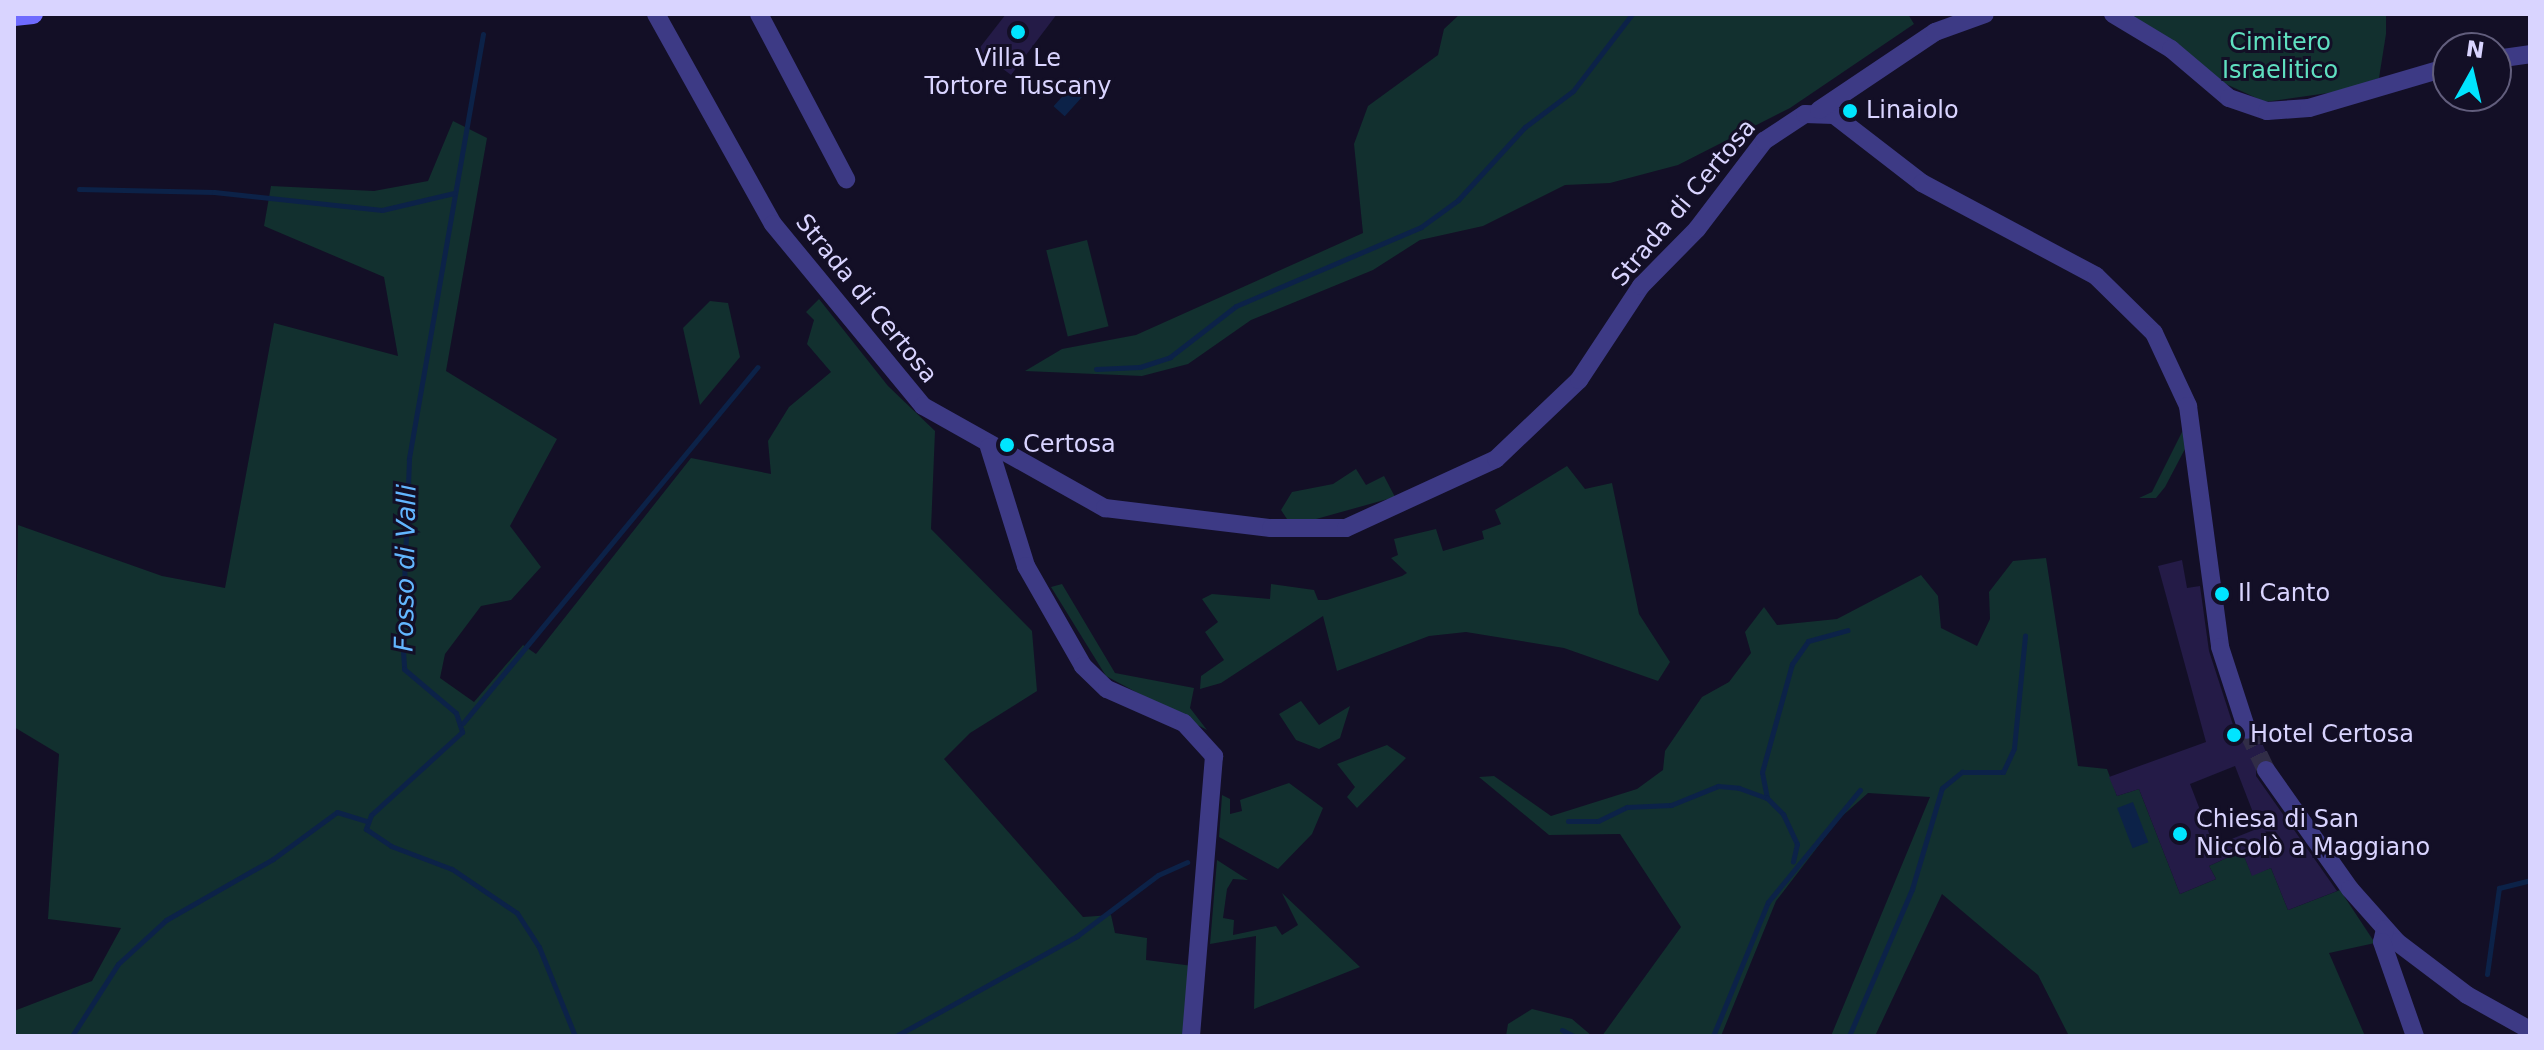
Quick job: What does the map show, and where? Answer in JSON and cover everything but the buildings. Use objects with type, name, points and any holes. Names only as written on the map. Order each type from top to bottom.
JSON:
[{"type":"main road","points":[[14,16],[33,14]]},
{"type":"street","name":"Strada di Certosa","points":[[656,14],[730,154],[826,293],[923,406],[989,447],[1121,513],[1314,531],[1369,520],[1470,476],[1540,422],[1603,349],[1641,286],[1697,229],[1756,149],[1796,118],[1819,110],[1935,32],[1985,14]]},
{"type":"street","points":[[759,14],[846,179]]},
{"type":"street","points":[[2113,14],[2171,49],[2218,91],[2267,111],[2309,108],[2432,72]]},
{"type":"street","points":[[1819,110],[1842,120],[1922,183],[2080,265],[2130,305],[2154,333],[2188,406],[2220,647],[2247,730]]},
{"type":"street","points":[[989,447],[1026,566],[1083,666],[1107,689],[1184,723],[1214,756],[1191,1036]]},
{"type":"street","points":[[2266,770],[2385,929],[2447,982],[2530,1030]]},
{"type":"street","points":[[2385,929],[2382,942],[2415,1036]]},
{"type":"green space","points":[[1460,14],[1908,14],[1914,24],[1790,108],[1678,165],[1610,183],[1565,185],[1483,226],[1420,240],[1373,270],[1251,320],[1188,364],[1142,376],[1025,371],[1062,349],[1136,335],[1363,233],[1354,144],[1368,106],[1438,55],[1444,29]]},
{"type":"green space","name":"Cimitero Israelitico","points":[[2123,14],[2386,14],[2379,78],[2342,91],[2265,102],[2215,79]]},
{"type":"green space","points":[[453,121],[487,138],[446,371],[557,439],[510,526],[541,567],[511,600],[481,606],[445,654],[440,678],[474,702],[523,645],[536,654],[691,458],[771,474],[768,441],[789,407],[831,372],[807,344],[814,320],[806,312],[819,299],[888,386],[935,431],[931,529],[1032,631],[1037,691],[970,733],[944,759],[1083,917],[1111,915],[1115,933],[1147,938],[1146,960],[1193,966],[1185,1036],[14,1036],[14,1011],[92,981],[121,928],[48,919],[59,754],[14,727],[18,525],[162,576],[225,588],[274,323],[398,356],[384,277],[264,226],[271,186],[374,191],[428,181]]},
{"type":"green space","points":[[1087,240],[1109,326],[1068,337],[1046,250]]},
{"type":"green space","points":[[710,301],[728,303],[740,357],[700,405],[683,328]]},
{"type":"green space","points":[[2185,426],[2186,447],[2165,487],[2156,498],[2139,498],[2152,492]]},
{"type":"green space","points":[[1567,466],[1585,489],[1612,483],[1639,614],[1670,662],[1658,681],[1564,648],[1466,632],[1429,636],[1337,671],[1323,616],[1221,683],[1200,689],[1201,676],[1224,660],[1205,632],[1218,622],[1202,599],[1212,594],[1270,599],[1271,584],[1314,590],[1318,600],[1327,600],[1402,576],[1407,573],[1391,558],[1398,555],[1394,539],[1436,529],[1443,551],[1484,539],[1482,531],[1501,524],[1495,510]]},
{"type":"green space","points":[[1356,469],[1366,485],[1384,476],[1395,497],[1309,521],[1287,519],[1281,510],[1292,492],[1333,484]]},
{"type":"green space","points":[[2046,558],[2078,766],[2107,769],[2117,796],[2139,789],[2180,894],[2216,879],[2209,866],[2242,851],[2252,875],[2271,868],[2288,910],[2340,890],[2375,943],[2329,953],[2365,1036],[2069,1036],[2038,975],[1942,894],[1875,1036],[1831,1036],[1930,797],[1868,793],[1839,819],[1776,901],[1721,1036],[1602,1036],[1681,927],[1620,834],[1549,835],[1479,777],[1494,776],[1551,816],[1637,789],[1663,770],[1665,751],[1702,697],[1729,682],[1751,653],[1745,632],[1764,607],[1777,625],[1837,619],[1921,575],[1938,596],[1941,628],[1977,646],[1990,619],[1989,592],[2013,561]]},
{"type":"green space","points":[[1062,584],[1115,673],[1194,688],[1190,708],[1207,730],[1106,676],[1051,587]]},
{"type":"green space","points":[[1301,701],[1319,725],[1350,706],[1340,738],[1319,749],[1296,740],[1279,714]]},
{"type":"green space","points":[[1387,745],[1406,758],[1357,808],[1347,797],[1355,787],[1337,764]]},
{"type":"green space","points":[[1289,783],[1323,808],[1312,834],[1278,869],[1219,837],[1222,795],[1230,799],[1230,814],[1242,811],[1240,800]]},
{"type":"green space","points":[[1217,860],[1248,880],[1233,879],[1227,889],[1223,918],[1234,920],[1233,935],[1276,926],[1282,935],[1298,925],[1282,893],[1360,967],[1254,1009],[1256,936],[1210,944]]},
{"type":"green space","points":[[1532,1009],[1572,1019],[1592,1036],[1506,1036],[1508,1024]]},
{"type":"water","points":[[1079,78],[1090,88],[1065,116],[1054,106]]},
{"type":"water","points":[[2133,802],[2148,842],[2133,848],[2117,808]]},
{"type":"waterway","points":[[1096,369],[1140,367],[1170,357],[1236,306],[1421,227],[1458,200],[1525,127],[1573,91],[1632,14]]},
{"type":"waterway","name":"Fosso di Valli","points":[[483,34],[409,460],[402,637],[404,669],[456,713],[462,732],[371,815],[366,829],[391,846],[452,869],[517,913],[539,947],[575,1036]]},
{"type":"waterway","points":[[79,189],[214,192],[382,210],[454,193]]},
{"type":"waterway","points":[[463,723],[758,367]]},
{"type":"waterway","points":[[1767,798],[1762,772],[1792,664],[1808,641],[1848,630]]},
{"type":"waterway","points":[[1849,1036],[1912,889],[1942,788],[1962,772],[2003,772],[2014,748],[2025,636]]},
{"type":"waterway","points":[[1568,821],[1598,821],[1627,807],[1671,805],[1718,786],[1739,788],[1767,798],[1783,814],[1797,844],[1793,862]]},
{"type":"waterway","points":[[1713,1036],[1768,902],[1860,790]]},
{"type":"waterway","points":[[72,1036],[118,964],[166,920],[273,859],[337,812],[367,821]]},
{"type":"waterway","points":[[896,1036],[1077,936],[1158,875],[1187,862]]},
{"type":"waterway","points":[[2487,974],[2499,888],[2530,880]]},
{"type":"waterway","points":[[1562,1030],[1574,1036]]},
{"type":"tunnel","points":[[2247,730],[2266,770]]},
{"type":"place","name":"Villa Le Tortore Tuscany","points":[[1018,32]]},
{"type":"place","name":"Linaiolo","points":[[1850,111]]},
{"type":"place","name":"Certosa","points":[[1007,445]]},
{"type":"place","name":"Il Canto","points":[[2222,594]]},
{"type":"place","name":"Hotel Certosa","points":[[2234,735]]},
{"type":"place","name":"Chiesa di San Niccolò a Maggiano","points":[[2180,834]]}]
